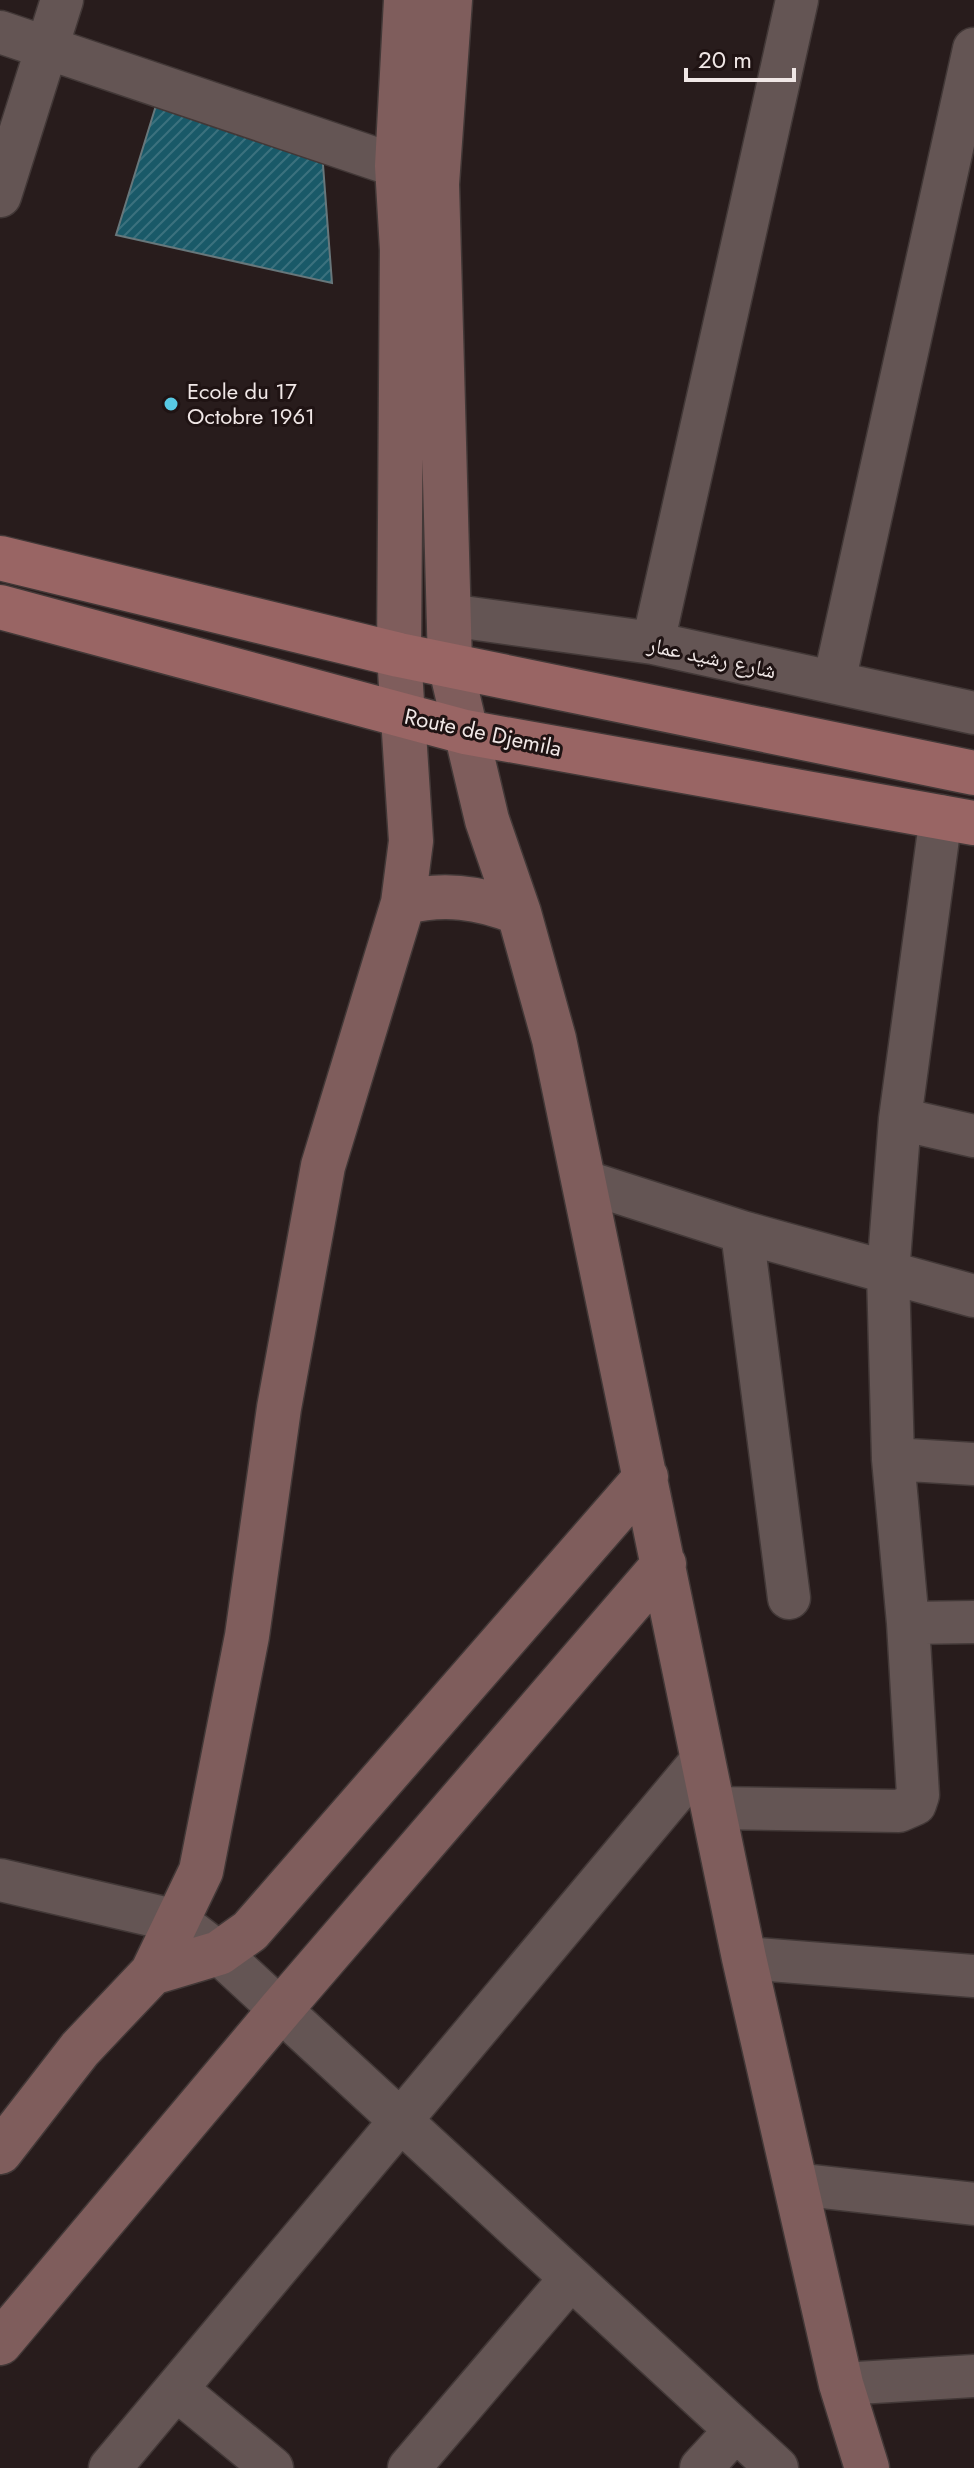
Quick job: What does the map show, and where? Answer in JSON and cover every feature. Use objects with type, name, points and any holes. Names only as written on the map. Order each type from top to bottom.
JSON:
[{"type":"main road","points":[[0,558],[399,655],[974,773]]},
{"type":"main road","name":"Route de Djemila","points":[[0,607],[465,732],[957,820]]},
{"type":"street","points":[[0,196],[62,0]]},
{"type":"street","points":[[0,2152],[80,2049],[152,1973],[201,1871],[220,1790],[247,1636],[279,1408],[323,1166],[403,903],[411,841],[399,655],[402,250],[397,166],[406,0]]},
{"type":"street","points":[[450,0],[437,184],[450,664],[487,820],[519,913],[554,1039],[744,1958],[841,2384],[867,2468]]},
{"type":"street","points":[[653,643],[797,0]]},
{"type":"street","points":[[0,32],[397,166],[437,184]]},
{"type":"street","points":[[834,682],[974,49]]},
{"type":"street","name":"شارع رشيد عمار","points":[[448,615],[653,643],[974,713]]},
{"type":"street","points":[[714,1808],[899,1811],[915,1804],[918,1795],[908,1623],[893,1459],[888,1273],[900,1119],[957,820]]},
{"type":"street","points":[[403,903],[445,896],[494,903],[519,913]]},
{"type":"street","points":[[900,1119],[974,1136]]},
{"type":"street","points":[[583,1181],[742,1232],[974,1296]]},
{"type":"street","points":[[742,1232],[789,1598]]},
{"type":"street","points":[[893,1459],[974,1464]]},
{"type":"street","points":[[152,1973],[219,1953],[262,1919],[646,1477]]},
{"type":"street","points":[[0,2343],[280,2010],[664,1564]]},
{"type":"street","points":[[908,1623],[974,1622]]},
{"type":"street","points":[[110,2468],[703,1759]]},
{"type":"street","points":[[0,1880],[177,1921],[219,1953],[777,2468]]},
{"type":"street","points":[[744,1958],[974,1976]]},
{"type":"street","points":[[795,2184],[974,2204]]},
{"type":"street","points":[[409,2468],[571,2278]]},
{"type":"street","points":[[841,2384],[974,2376]]},
{"type":"street","points":[[176,2389],[272,2468]]},
{"type":"street","points":[[701,2468],[736,2430]]},
{"type":"building","points":[[162,86],[322,152],[332,283],[116,235]]},
{"type":"place","name":"Ecole du 17 Octobre 1961","points":[[171,404]]}]
